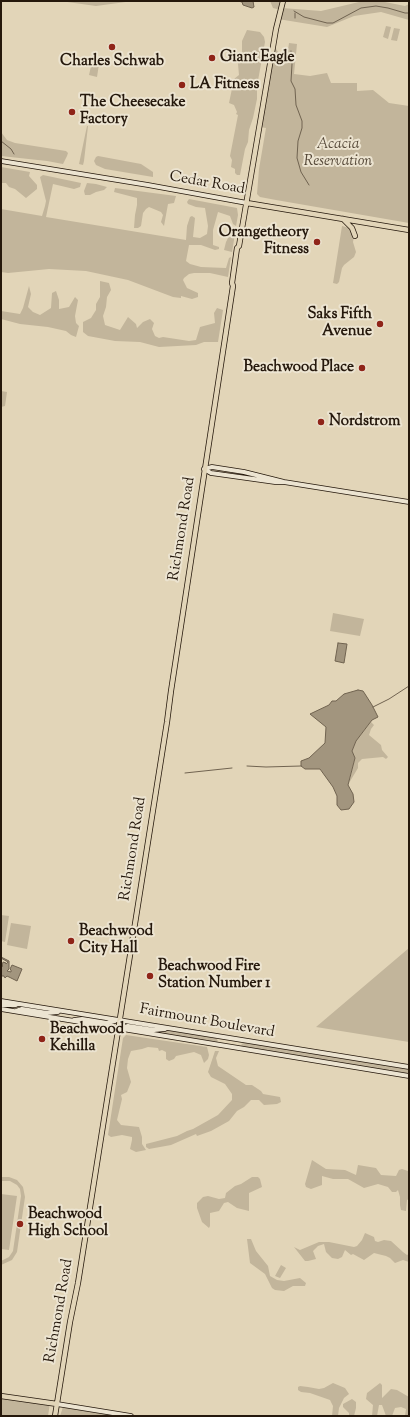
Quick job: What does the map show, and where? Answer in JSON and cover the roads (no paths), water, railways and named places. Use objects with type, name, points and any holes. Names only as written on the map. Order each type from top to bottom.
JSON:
[{"type":"main road","name":"Richmond Road","points":[[55,1416],[70,1322],[78,1283],[167,722],[204,469],[233,286],[235,284],[238,267],[239,246],[276,29],[283,1]]},
{"type":"main road","name":"Cedar Road","points":[[247,203],[409,230]]},
{"type":"main road","points":[[343,219],[352,229],[355,236]]},
{"type":"main road","points":[[1,1396],[57,1404]]},
{"type":"street","name":"Cedar Road","points":[[1,161],[247,203]]},
{"type":"street","points":[[204,469],[212,467],[249,472],[284,482],[409,502]]},
{"type":"street","name":"Fairmount Boulevard","points":[[1,1001],[409,1067]]},
{"type":"street","points":[[1,1005],[22,1004]]},
{"type":"street","name":"Fairmount Boulevard","points":[[1,1009],[409,1076]]},
{"type":"street","points":[[15,1012],[22,1009],[47,1013],[66,1011]]},
{"type":"street","points":[[68,1020],[82,1019],[107,1022],[119,1020]]},
{"type":"street","points":[[118,1028],[128,1026],[154,1030],[170,1028]]},
{"type":"street","points":[[57,1404],[131,1416]]},
{"type":"waterway","points":[[294,11],[304,17],[327,23],[333,23],[361,8],[376,6],[409,13]]},
{"type":"waterway","points":[[295,13],[295,18]]},
{"type":"waterway","points":[[291,51],[291,81],[295,89],[296,105],[302,121],[302,128],[298,141],[297,158],[301,172],[309,185]]},
{"type":"waterway","points":[[1,141],[11,149],[14,154]]},
{"type":"waterway","points":[[373,707],[409,686]]},
{"type":"waterway","points":[[247,766],[301,766]]},
{"type":"waterway","points":[[185,773],[232,768]]},
{"type":"place","name":"Charles Schwab","points":[[112,47]]},
{"type":"place","name":"Giant Eagle","points":[[212,58]]},
{"type":"place","name":"LA Fitness","points":[[182,85]]},
{"type":"place","name":"The Cheesecake Factory","points":[[72,112]]},
{"type":"place","name":"Orangetheory Fitness","points":[[317,242]]},
{"type":"place","name":"Saks Fifth Avenue","points":[[380,324]]},
{"type":"place","name":"Beachwood Place","points":[[362,368]]},
{"type":"place","name":"Nordstrom","points":[[321,422]]},
{"type":"place","name":"Beachwood City Hall","points":[[71,941]]},
{"type":"place","name":"Beachwood Fire Station Number 1","points":[[150,976]]},
{"type":"place","name":"Beachwood Kehilla","points":[[42,1039]]},
{"type":"place","name":"Beachwood High School","points":[[20,1224]]},
{"type":"park label","name":"Acacia Reservation","points":[[338,154]]}]
